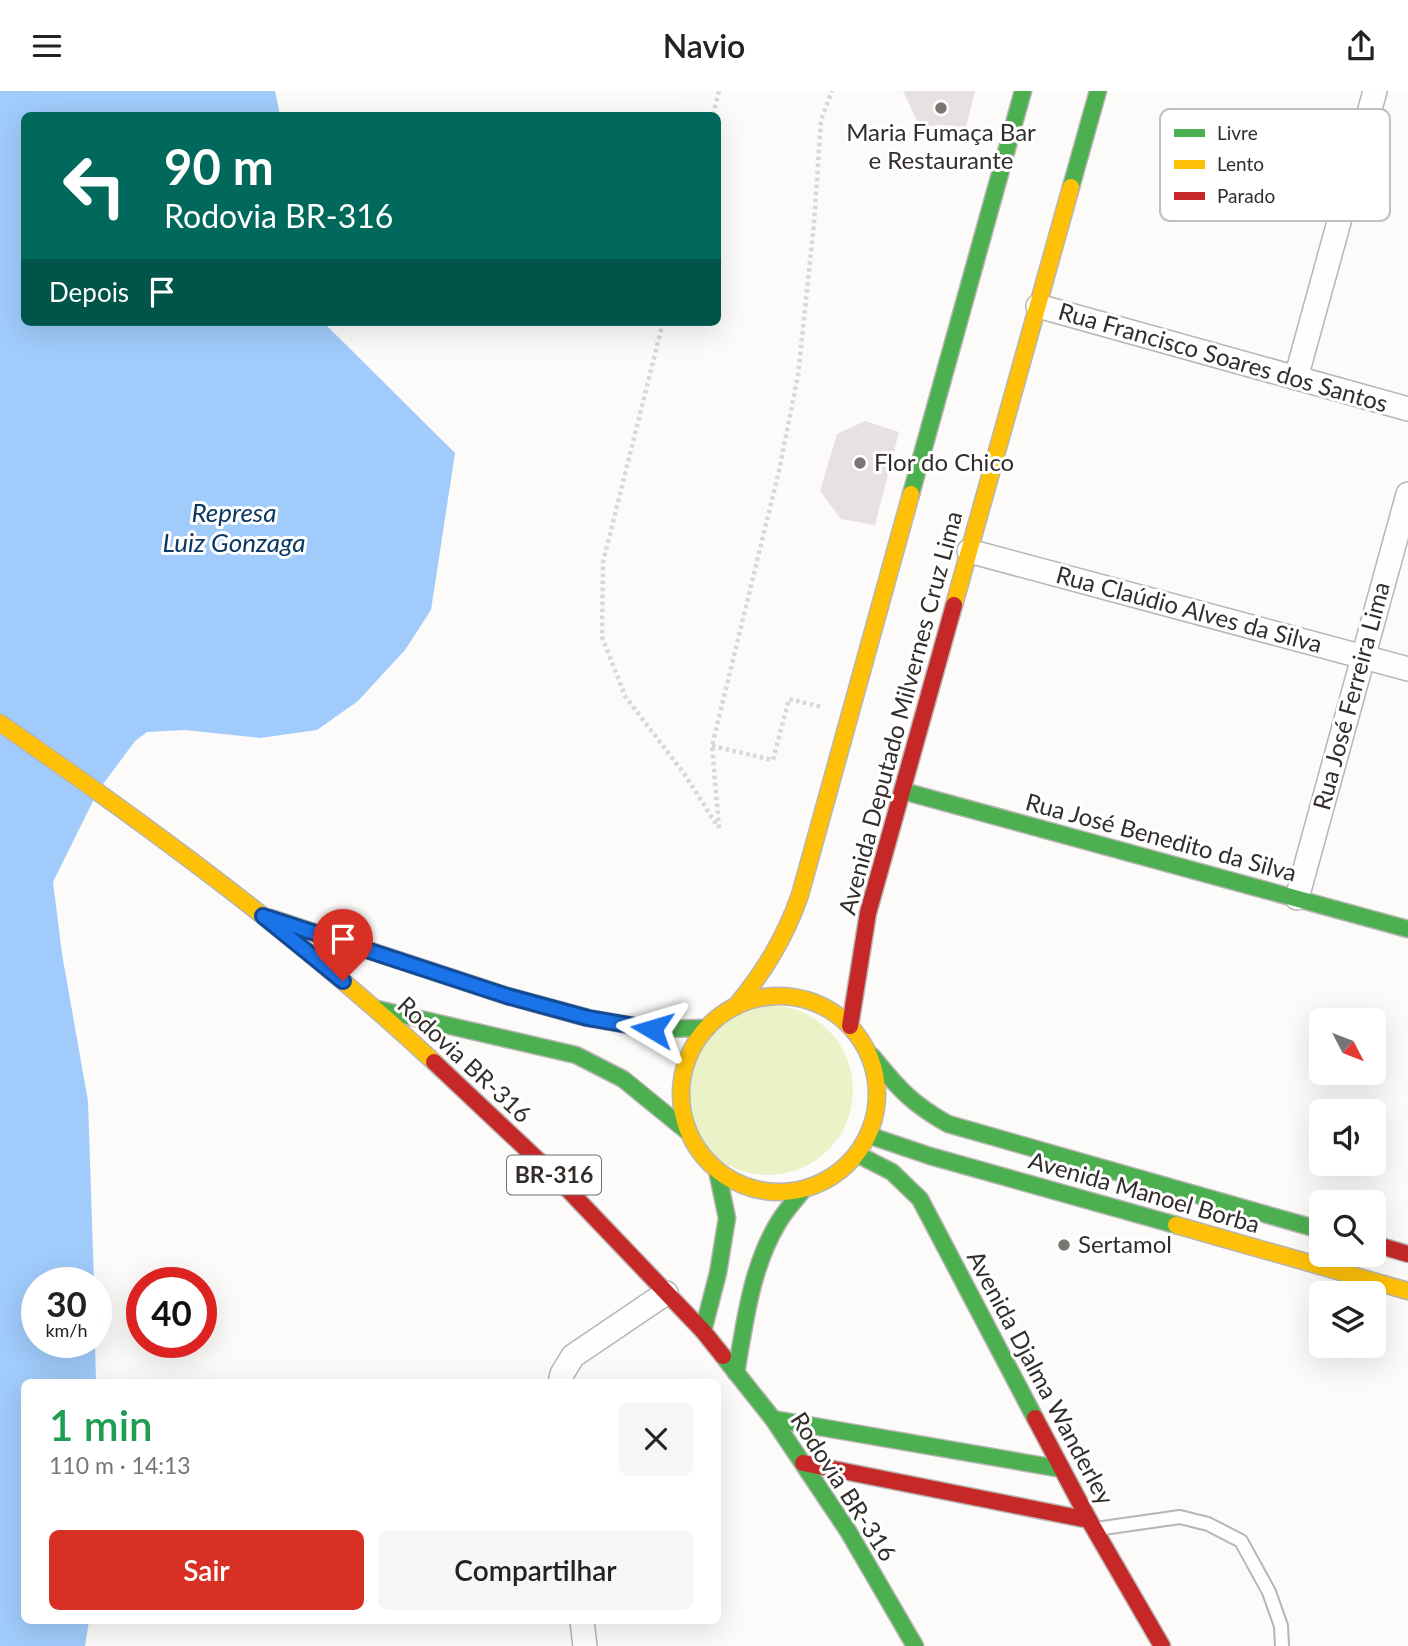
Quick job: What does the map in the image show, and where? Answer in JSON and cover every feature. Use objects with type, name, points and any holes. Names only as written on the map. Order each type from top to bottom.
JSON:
[{"type":"main road","name":"Avenida Deputado Milvernes Cruz Lima","points":[[735,1007],[769,966],[790,928],[1023,91]]},
{"type":"main road","name":"Avenida Deputado Milvernes Cruz Lima","points":[[850,1026],[868,913],[1098,91]]},
{"type":"main road","name":"Rodovia BR-316","points":[[0,723],[98,791],[263,916],[377,1009],[556,1177],[703,1331],[773,1419],[848,1531],[915,1646]]},
{"type":"main road","name":"Rua José Benedito da Silva","points":[[903,790],[1408,929]]},
{"type":"main road","points":[[263,916],[507,996],[588,1018],[652,1029],[707,1028]]},
{"type":"main road","points":[[765,998],[796,998],[816,1003],[850,1026],[867,1050],[874,1070],[877,1092],[875,1114],[868,1135],[857,1154],[842,1170],[804,1189],[781,1192],[758,1190],[736,1183],[717,1170],[700,1153],[688,1132],[682,1111],[681,1088],[685,1067],[707,1028],[735,1007],[765,998]]},
{"type":"main road","points":[[377,1009],[576,1055],[602,1065],[630,1081],[688,1132]]},
{"type":"main road","name":"Avenida Manoel Borba","points":[[867,1050],[901,1093],[948,1124],[1309,1227]]},
{"type":"main road","name":"Avenida Manoel Borba","points":[[868,1135],[930,1156],[1400,1289]]},
{"type":"main road","name":"Avenida Djalma Wanderley","points":[[857,1154],[887,1166],[920,1199],[1092,1525],[1162,1646]]},
{"type":"main road","points":[[703,1331],[718,1273],[727,1218],[717,1170]]},
{"type":"main road","points":[[736,1373],[755,1273],[778,1221],[804,1189]]},
{"type":"main road","points":[[1386,1246],[1407,1249]]},
{"type":"main road","points":[[773,1419],[1062,1469]]},
{"type":"main road","points":[[803,1463],[1092,1525]]},
{"type":"street","points":[[1370,109],[1375,91]]},
{"type":"street","points":[[1296,378],[1339,221]]},
{"type":"street","name":"Rua Francisco Soares dos Santos","points":[[1038,306],[1408,409]]},
{"type":"street","name":"Rua José Ferreira Lima","points":[[1297,898],[1408,494]]},
{"type":"street","name":"Rua Claúdio Alves da Silva","points":[[969,551],[1408,669]]},
{"type":"street","points":[[1400,1289],[1407,1249]]},
{"type":"street","points":[[561,1379],[573,1356],[666,1293]]},
{"type":"street","points":[[582,1624],[585,1646]]},
{"type":"lane","points":[[1092,1525],[1181,1517],[1208,1524],[1241,1541],[1269,1593],[1281,1626],[1282,1646]]},
{"type":"path","points":[[714,112],[719,91]]},
{"type":"path","points":[[662,326],[603,562],[602,637],[625,696],[685,775],[719,828],[712,746],[779,471],[798,375],[814,224],[821,120],[832,91]]},
{"type":"path","points":[[712,746],[773,760],[789,699]]},
{"type":"green space","points":[[768,1005],[801,1011],[828,1030],[847,1057],[853,1090],[847,1123],[828,1150],[801,1169],[768,1175],[735,1169],[708,1150],[689,1123],[683,1090],[689,1057],[708,1030],[735,1011]]},
{"type":"water","name":"Represa Luiz Gonzaga","points":[[0,91],[275,91],[279,112],[21,112],[21,326],[327,326],[455,453],[431,610],[405,650],[358,701],[317,730],[260,738],[185,730],[147,732],[135,741],[98,791],[53,882],[62,954],[88,1101],[93,1267],[21,1267],[21,1358],[95,1358],[96,1379],[21,1379],[21,1624],[89,1624],[85,1646],[0,1646]]},
{"type":"building","name":"Maria Fumaça Bar e Restaurante","points":[[903,91],[975,91],[966,127],[920,127]]},
{"type":"building","name":"Flor do Chico","points":[[865,421],[899,432],[875,525],[841,519],[820,491],[837,434]]},
{"type":"traffic: fast","points":[[911,494],[1023,91]]},
{"type":"traffic: fast","points":[[1071,187],[1098,91]]},
{"type":"traffic: fast","points":[[903,791],[1408,929]]},
{"type":"traffic: fast","points":[[271,918],[507,996],[588,1018],[651,1029],[707,1028]]},
{"type":"traffic: fast","points":[[377,1009],[576,1055],[623,1079],[688,1132]]},
{"type":"traffic: fast","points":[[872,1056],[906,1095],[948,1124],[1309,1227]]},
{"type":"traffic: fast","points":[[868,1135],[930,1156],[1176,1225]]},
{"type":"traffic: fast","points":[[857,1154],[892,1172],[920,1199],[1035,1418]]},
{"type":"traffic: fast","points":[[703,1331],[718,1273],[727,1218],[717,1170]]},
{"type":"traffic: fast","points":[[736,1373],[750,1296],[761,1258],[778,1223],[804,1189]]},
{"type":"traffic: fast","points":[[723,1356],[773,1419],[848,1531],[915,1646]]},
{"type":"traffic: fast","points":[[773,1419],[1062,1469]]},
{"type":"traffic: slow","points":[[954,605],[1071,187]]},
{"type":"traffic: slow","points":[[735,1007],[773,954],[800,895],[911,494]]},
{"type":"traffic: slow","points":[[0,723],[113,803],[278,927],[434,1062]]},
{"type":"traffic: slow","points":[[779,996],[816,1004],[848,1025],[869,1057],[877,1094],[869,1131],[848,1163],[816,1184],[779,1192],[742,1184],[710,1163],[689,1131],[681,1094],[689,1057],[710,1025],[742,1004],[779,996]]},
{"type":"traffic: slow","points":[[1176,1225],[1408,1291]]},
{"type":"traffic: jam","points":[[850,1026],[868,913],[954,605]]},
{"type":"traffic: jam","points":[[434,1062],[556,1177],[703,1331],[723,1356]]},
{"type":"traffic: jam","points":[[1386,1248],[1408,1254]]},
{"type":"traffic: jam","points":[[1035,1418],[1089,1520],[1162,1646]]},
{"type":"traffic: jam","points":[[803,1463],[1089,1520]]},
{"type":"place","name":"Maria Fumaça Bar e Restaurante","points":[[941,108]]},
{"type":"place","name":"Flor do Chico","points":[[860,463]]},
{"type":"place","name":"Sertamol","points":[[1064,1245]]},
{"type":"route","points":[[343,981],[263,916],[507,996],[588,1018],[652,1029]]}]
